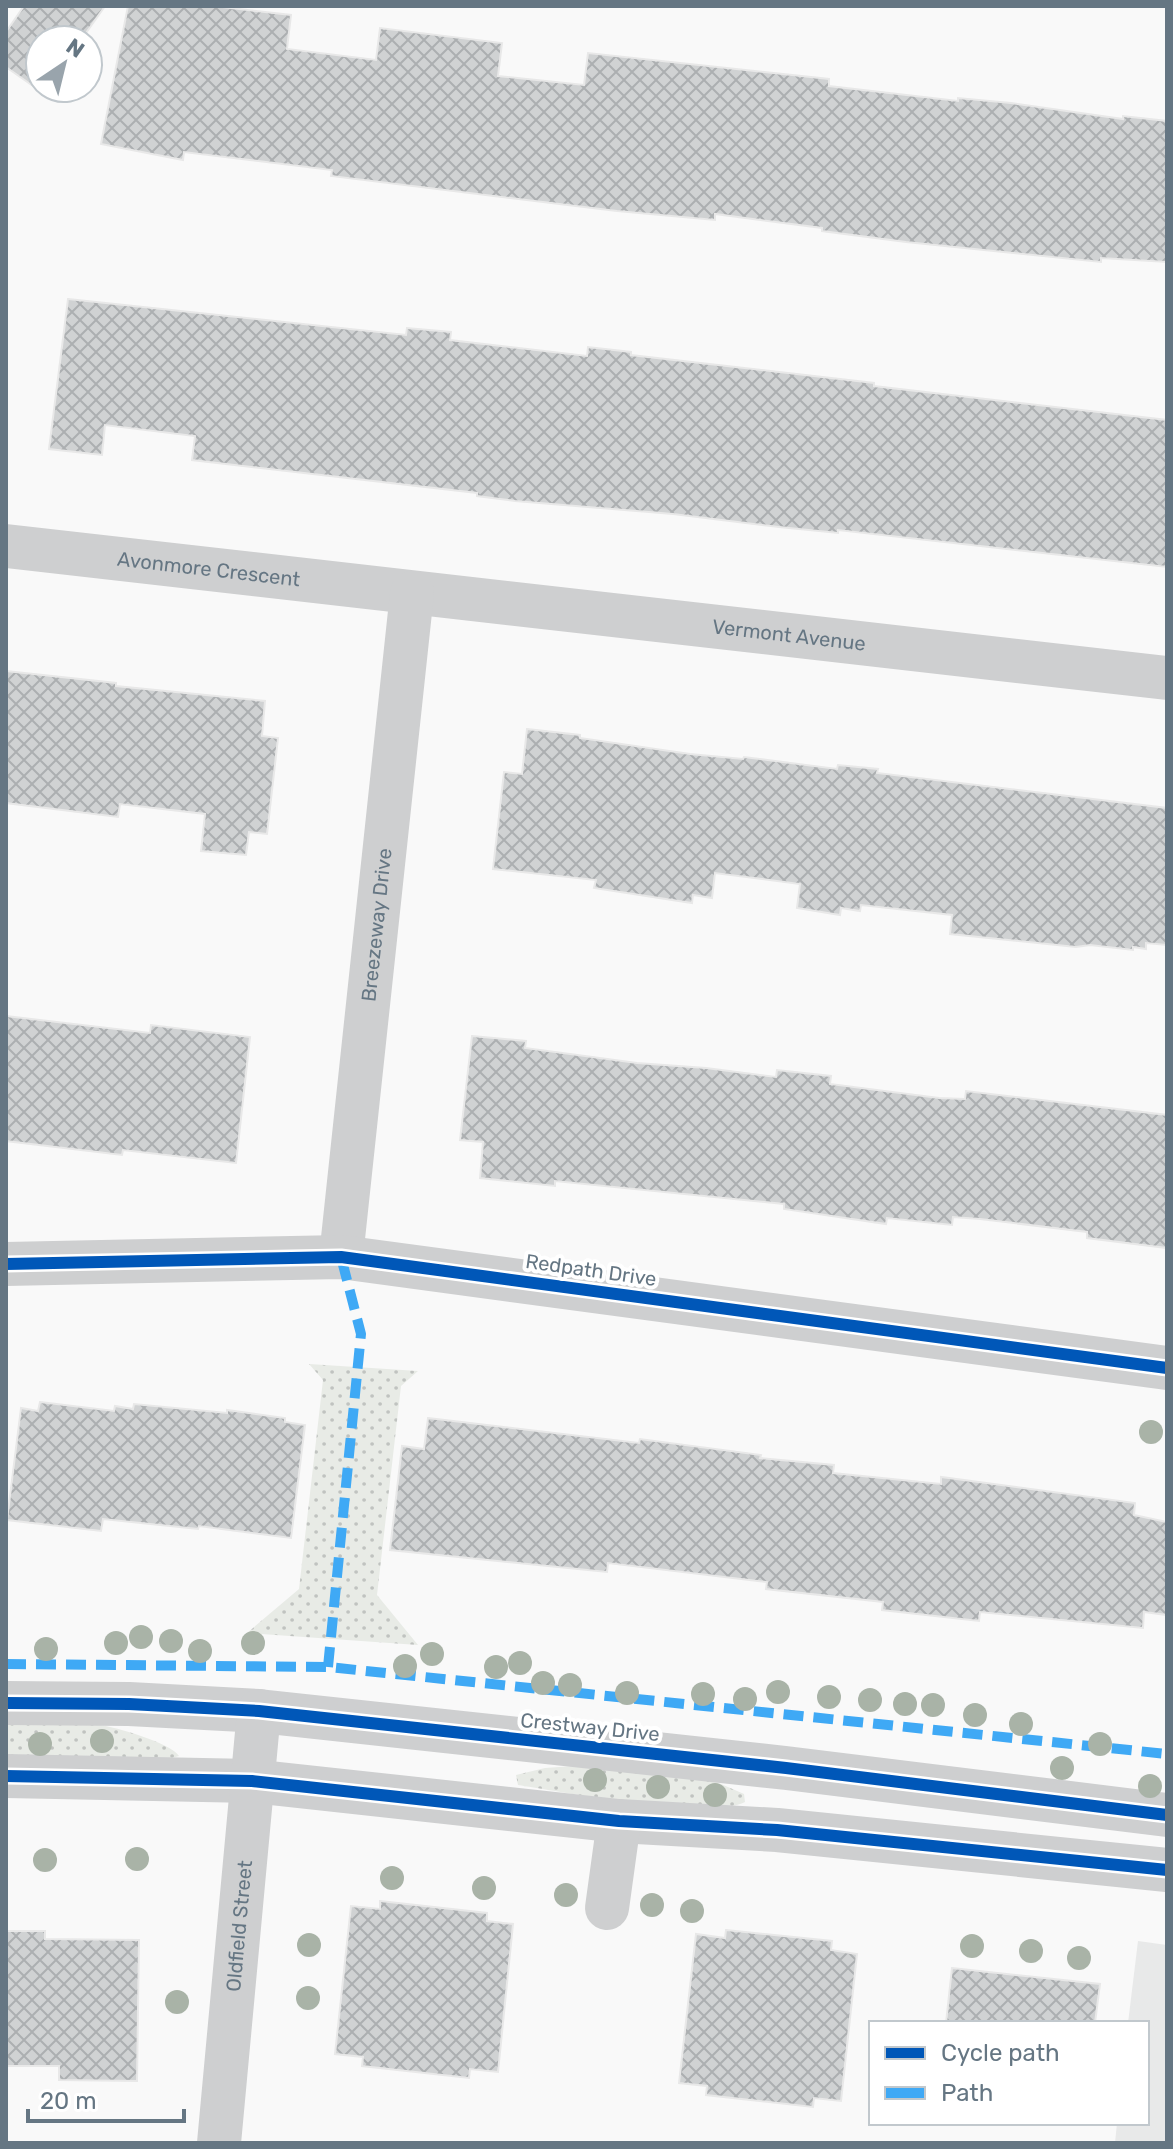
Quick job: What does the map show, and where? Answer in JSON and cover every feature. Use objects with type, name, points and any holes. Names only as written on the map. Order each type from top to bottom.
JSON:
[{"type":"street","name":"Avonmore Crescent","points":[[6,546],[412,593]]},
{"type":"street","name":"Vermont Avenue","points":[[412,593],[1167,678]]},
{"type":"street","name":"Breezeway Drive","points":[[341,1257],[412,593]]},
{"type":"street","name":"Redpath Drive","points":[[6,1264],[341,1257],[1167,1368]]},
{"type":"street","name":"Crestway Drive","points":[[6,1703],[129,1704],[259,1711],[786,1768],[1167,1815]]},
{"type":"street","name":"Oldfield Street","points":[[219,2143],[259,1711]]},
{"type":"street","points":[[6,1776],[252,1781],[619,1821],[777,1830],[1167,1870]]},
{"type":"street","points":[[607,1908],[619,1821]]},
{"type":"shaded area","points":[[309,1364],[418,1371],[401,1386],[377,1595],[418,1645],[247,1633],[299,1589],[323,1380]]},
{"type":"shaded area","points":[[6,1724],[107,1726],[155,1741],[179,1756],[6,1758]]},
{"type":"shaded area","points":[[573,1766],[698,1774],[744,1794],[745,1802],[727,1807],[670,1806],[518,1785],[516,1775]]},
{"type":"shaded area","points":[[1138,1941],[1167,1945],[1167,2143],[1115,2143],[1117,2125],[1149,2125],[1149,2021],[1128,2021]]},
{"type":"building","points":[[24,6],[105,6],[92,24],[24,24],[24,80],[6,67],[6,32]]},
{"type":"building","points":[[128,6],[214,6],[291,15],[287,49],[376,60],[380,28],[502,43],[498,76],[584,85],[588,53],[829,79],[829,86],[958,101],[958,98],[1011,103],[1123,119],[1123,116],[1167,121],[1167,262],[1101,258],[1101,262],[906,242],[715,214],[715,220],[617,211],[331,176],[332,170],[184,152],[183,160],[101,144]]},
{"type":"building","points":[[68,299],[406,335],[407,328],[451,332],[450,340],[587,356],[588,347],[631,352],[631,355],[874,383],[874,386],[1167,420],[1167,567],[838,530],[838,533],[673,514],[515,501],[477,496],[477,493],[192,460],[195,436],[105,425],[102,455],[49,449]]},
{"type":"building","points":[[6,671],[265,701],[262,736],[278,738],[267,834],[249,832],[246,855],[201,851],[205,814],[120,804],[118,817],[6,803]]},
{"type":"building","points":[[527,729],[690,754],[744,757],[837,769],[838,765],[878,769],[877,773],[1167,808],[1167,945],[1146,943],[1146,949],[1133,947],[1133,950],[950,934],[952,915],[861,905],[860,911],[841,908],[840,915],[797,908],[800,884],[715,873],[712,898],[693,895],[692,903],[594,888],[596,880],[493,869],[504,772],[522,774]]},
{"type":"building","points":[[6,1016],[150,1033],[151,1025],[250,1037],[236,1163],[123,1150],[122,1155],[6,1141]]},
{"type":"building","points":[[472,1036],[526,1041],[525,1048],[637,1063],[776,1077],[777,1070],[831,1076],[830,1084],[939,1098],[965,1099],[966,1091],[1167,1115],[1167,1248],[1087,1238],[1087,1232],[980,1219],[953,1217],[952,1225],[887,1218],[886,1224],[784,1209],[784,1204],[555,1181],[555,1186],[480,1178],[483,1142],[460,1140]]},
{"type":"building","points":[[40,1402],[114,1411],[115,1406],[133,1409],[134,1404],[227,1413],[227,1410],[285,1418],[285,1422],[305,1425],[291,1538],[199,1526],[198,1529],[103,1519],[101,1531],[7,1520],[21,1408],[38,1411]]},
{"type":"building","points":[[428,1418],[639,1443],[640,1439],[761,1455],[760,1458],[834,1465],[833,1473],[941,1484],[941,1477],[1135,1503],[1134,1515],[1167,1522],[1167,1615],[1144,1612],[1143,1628],[980,1612],[979,1621],[882,1610],[883,1602],[766,1589],[767,1582],[608,1563],[607,1572],[390,1550],[402,1446],[424,1449]]},
{"type":"building","points":[[380,1901],[487,1913],[487,1921],[513,1924],[498,2072],[470,2069],[469,2078],[362,2066],[363,2057],[335,2054],[351,1906],[380,1909]]},
{"type":"building","points":[[726,1930],[832,1941],[831,1950],[857,1954],[841,2101],[814,2098],[813,2107],[706,2095],[707,2086],[679,2083],[696,1934],[725,1938]]},
{"type":"building","points":[[6,1931],[45,1931],[45,1939],[139,1940],[137,2081],[59,2080],[59,2066],[6,2066]]},
{"type":"building","points":[[952,1968],[1100,1984],[1095,2021],[946,2021]]},
{"type":"marked path","points":[[328,1667],[361,1334],[341,1257]]},
{"type":"marked path","points":[[6,1664],[328,1667],[1167,1754]]},
{"type":"cycle path","points":[[6,1264],[341,1257],[1167,1368]]},
{"type":"cycle path","points":[[6,1703],[129,1704],[259,1711],[786,1768],[1167,1815]]},
{"type":"cycle path","points":[[6,1776],[252,1781],[619,1821],[777,1830],[1167,1870]]}]
